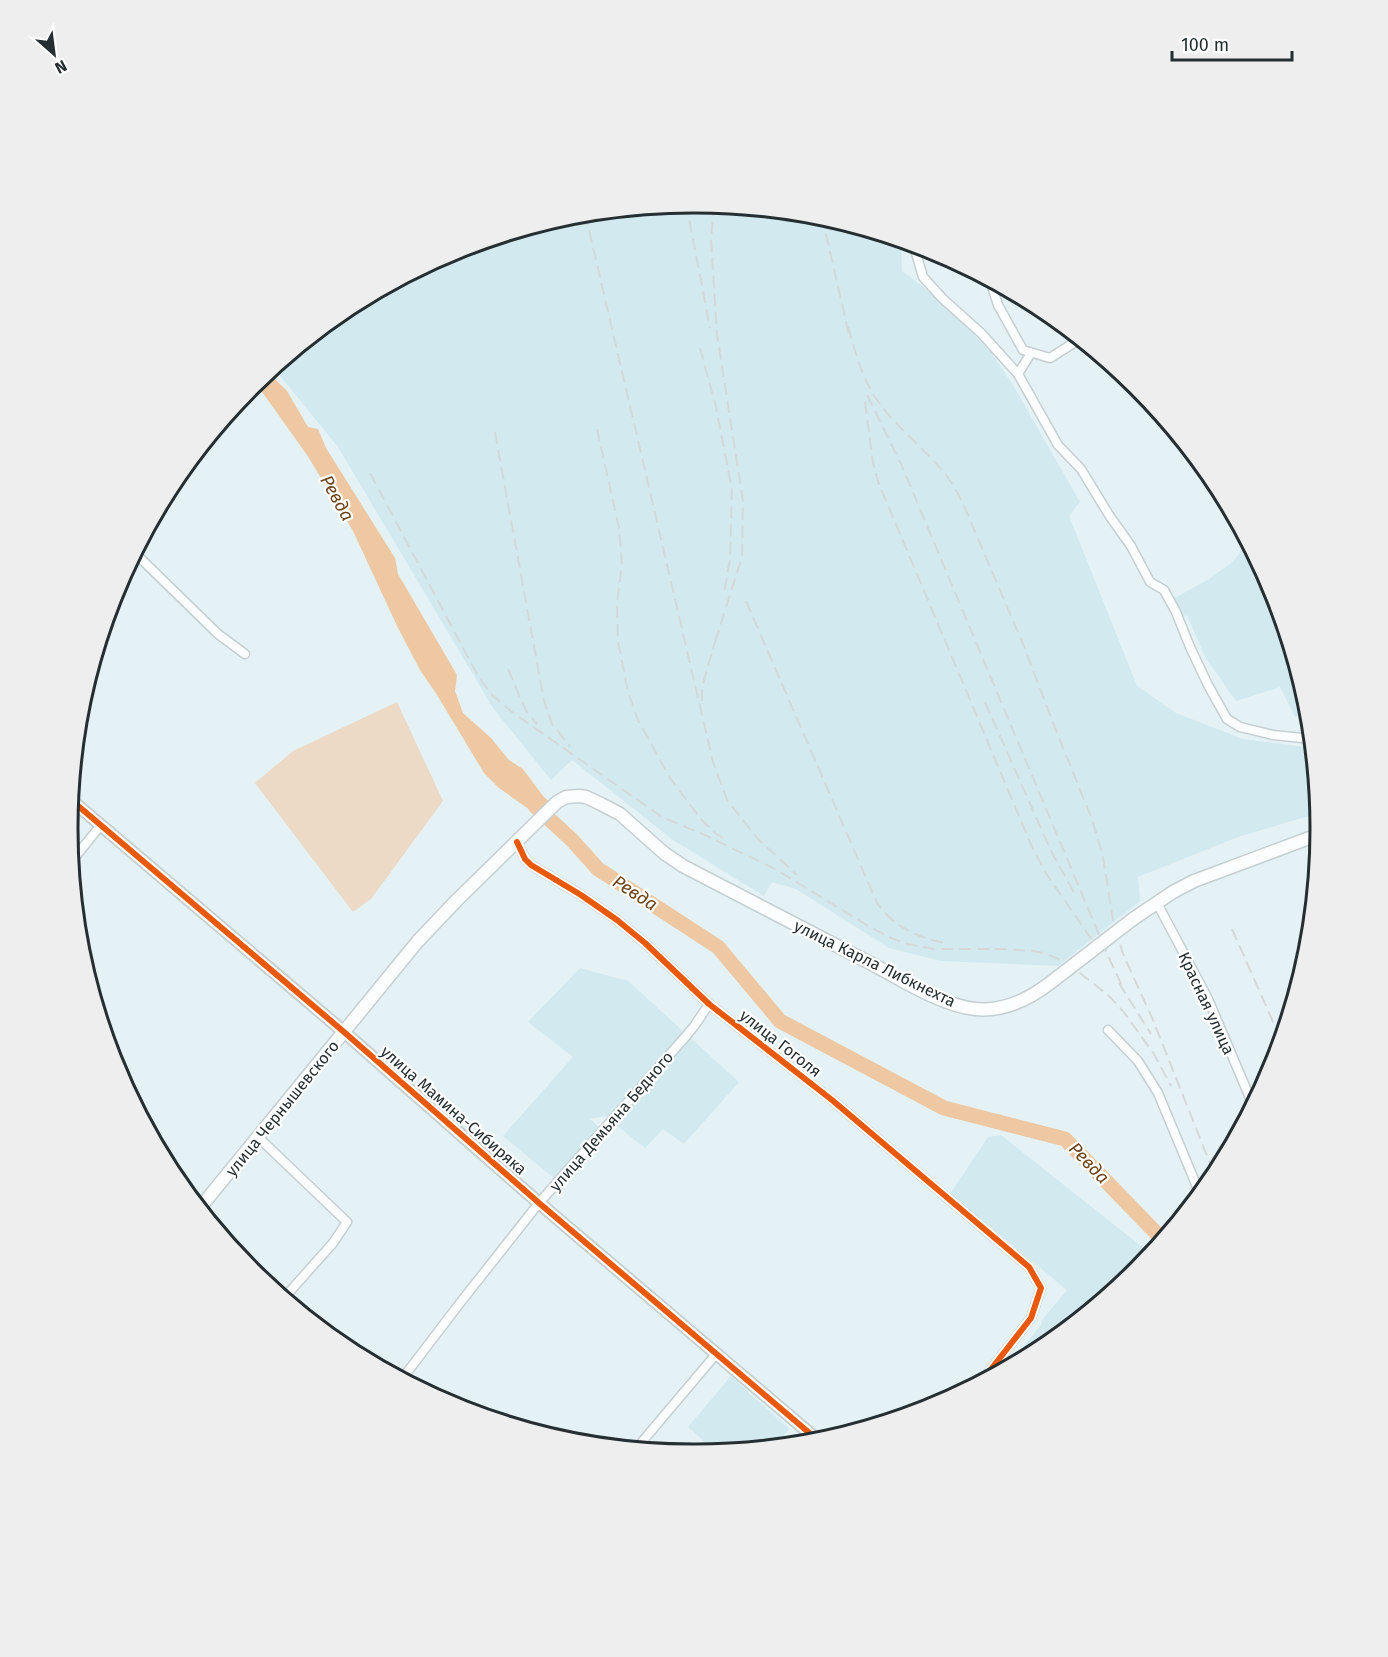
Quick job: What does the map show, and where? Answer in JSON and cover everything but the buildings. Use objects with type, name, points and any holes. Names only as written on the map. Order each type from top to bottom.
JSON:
[{"type":"main road","name":"улица Карла Либкнехта","points":[[562,799],[572,796],[586,797],[611,809],[629,821],[663,853],[683,866],[898,978],[943,999],[973,1009],[995,1009],[1015,1004],[1035,994],[1173,892],[1194,881],[1310,838]]},
{"type":"main road","name":"улица Чернышевского","points":[[205,1203],[418,940],[562,799]]},
{"type":"street","points":[[916,254],[923,277],[981,333],[1018,374],[1058,445],[1081,468],[1131,546],[1150,582],[1164,590],[1208,685],[1227,719],[1240,727],[1273,735],[1303,738]]},
{"type":"street","points":[[993,290],[998,305],[1023,350],[1050,358],[1073,343]]},
{"type":"street","points":[[1018,374],[1031,352]]},
{"type":"street","points":[[141,559],[218,634],[245,654]]},
{"type":"street","name":"улица Мамина-Сибиряка","points":[[79,806],[810,1434]]},
{"type":"street","points":[[79,853],[102,825]]},
{"type":"street","name":"улица Гоголя","points":[[521,837],[525,859],[531,865],[617,920],[709,1004],[832,1100],[1029,1267],[1041,1288],[1031,1318],[994,1366]]},
{"type":"street","name":"Красная улица","points":[[1157,903],[1208,999],[1249,1095]]},
{"type":"street","name":"улица Демьяна Бедного","points":[[407,1373],[539,1203],[686,1036],[709,1004]]},
{"type":"street","points":[[1108,1030],[1138,1060],[1158,1093],[1196,1185]]},
{"type":"street","points":[[259,1138],[347,1222],[333,1243],[289,1293]]},
{"type":"street","points":[[642,1442],[717,1353]]},
{"type":"shaded area","points":[[694,212],[774,218],[814,224],[853,233],[901,248],[902,271],[948,306],[991,353],[1013,385],[1080,502],[1069,516],[1137,686],[1176,713],[1243,739],[1305,747],[1310,816],[1238,837],[1138,877],[1140,901],[1058,966],[941,961],[889,948],[796,889],[772,882],[764,896],[673,840],[572,760],[551,780],[493,708],[338,447],[279,374],[319,340],[386,295],[458,259],[496,245],[574,224],[654,214]]},
{"type":"shaded area","points":[[1241,547],[1277,630],[1298,708],[1299,715],[1295,717],[1280,687],[1236,701],[1205,657],[1187,615],[1183,617],[1173,599],[1209,579],[1231,563],[1240,553]]},
{"type":"shaded area","points":[[397,702],[443,801],[371,899],[353,912],[255,783],[293,751]]},
{"type":"shaded area","points":[[580,968],[628,981],[739,1082],[684,1144],[663,1129],[645,1148],[605,1116],[590,1119],[600,1128],[555,1179],[503,1136],[573,1057],[528,1022]]},
{"type":"shaded area","points":[[1001,1135],[1144,1249],[1100,1292],[1021,1350],[1067,1290],[950,1194],[988,1137]]},
{"type":"shaded area","points":[[731,1376],[789,1429],[782,1438],[705,1444],[688,1427]]},
{"type":"water","points":[[274,378],[287,391],[308,427],[318,429],[326,448],[395,558],[398,574],[457,675],[455,691],[463,713],[491,738],[509,760],[523,769],[550,802],[537,815],[499,788],[484,773],[420,670],[353,531],[307,455],[261,390]]},
{"type":"waterway","name":"Ревда","points":[[535,806],[572,840],[598,869],[718,947],[780,1021],[944,1108],[1065,1139],[1158,1234]]},
{"type":"railway","points":[[688,212],[710,328]]},
{"type":"railway","points":[[713,213],[711,239],[717,334],[743,501],[742,557],[716,639]]},
{"type":"railway","points":[[587,222],[713,762],[727,800],[758,839],[797,875]]},
{"type":"railway","points":[[824,226],[849,335]]},
{"type":"railway","points":[[848,327],[861,367],[874,395],[894,421],[945,474],[967,513],[1023,644],[1092,819],[1103,857],[1113,920],[1123,954],[1153,1020],[1210,1164]]},
{"type":"railway","points":[[700,348],[716,407],[732,490],[730,559],[724,593]]},
{"type":"railway","points":[[867,395],[901,464],[1124,990]]},
{"type":"railway","points":[[865,402],[873,463],[879,484],[1032,847],[1047,875],[1099,950]]},
{"type":"railway","points":[[597,429],[619,528],[622,564],[617,604],[618,641],[628,692],[638,720],[670,778],[700,818],[723,838]]},
{"type":"railway","points":[[495,432],[544,701],[552,724],[570,746]]},
{"type":"railway","points":[[370,473],[478,676],[492,695],[512,712],[662,817],[777,870],[889,937],[907,944],[935,949],[1034,951],[1067,963],[1108,995],[1123,1011],[1154,1054],[1171,1086]]},
{"type":"railway","points":[[746,601],[877,903],[891,919],[907,930],[944,943]]},
{"type":"railway","points":[[702,701],[702,687],[718,631]]},
{"type":"railway","points":[[508,669],[526,711],[537,724]]},
{"type":"railway","points":[[985,702],[1051,851],[1076,896]]},
{"type":"railway","points":[[1232,929],[1276,1029]]},
{"type":"railway","points":[[1119,983],[1151,1034]]},
{"type":"cycle path","points":[[79,806],[810,1434]]},
{"type":"cycle path","points":[[517,842],[525,859],[531,865],[617,920],[645,943],[709,1004],[832,1100],[1029,1267],[1041,1288],[1031,1318],[993,1367]]}]
